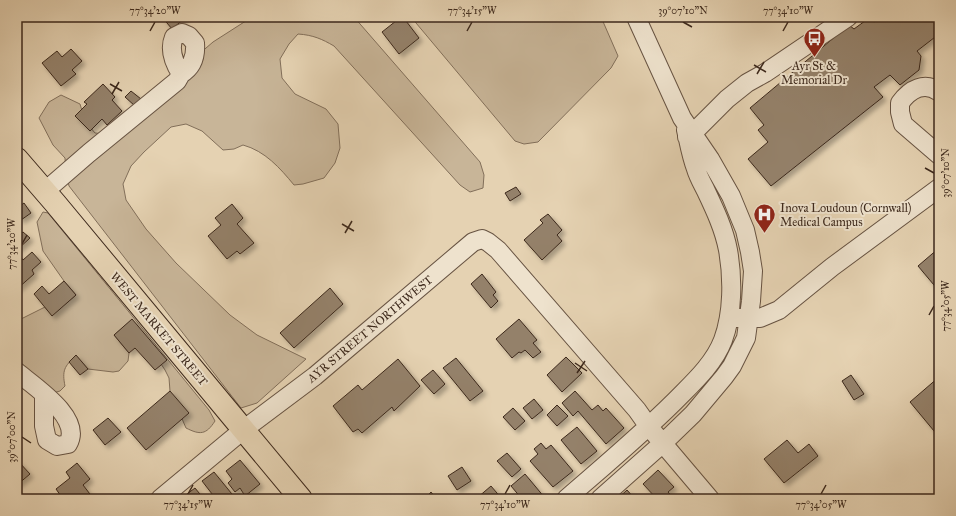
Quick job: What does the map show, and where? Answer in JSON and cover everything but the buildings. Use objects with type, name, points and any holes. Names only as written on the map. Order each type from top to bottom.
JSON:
[{"type":"main road","name":"WEST MARKET STREET","points":[[17,159],[301,499]]},
{"type":"street","points":[[600,499],[693,414],[724,378],[732,366],[746,338],[753,271],[744,230],[731,196],[710,159],[690,135],[636,17]]},
{"type":"street","points":[[690,135],[727,99],[747,83],[765,73],[848,17]]},
{"type":"street","points":[[44,192],[89,153],[172,86],[181,74]]},
{"type":"street","points":[[939,92],[928,87],[922,87],[910,92],[900,103],[900,112],[903,124],[939,155]]},
{"type":"street","points":[[566,499],[649,427],[701,374],[722,340],[728,318],[732,289],[731,268],[727,244],[717,214],[696,169],[690,135]]},
{"type":"street","points":[[728,318],[760,318],[779,310],[832,267],[939,188]]},
{"type":"street","name":"AYR STREET NORTHWEST","points":[[243,430],[315,376],[473,242],[482,239],[498,250],[637,410],[649,427]]},
{"type":"street","points":[[17,372],[44,395]]},
{"type":"street","points":[[649,427],[710,499]]},
{"type":"street","points":[[160,499],[243,430]]},
{"type":"shaded area","points":[[252,17],[354,17],[480,162],[484,175],[483,188],[470,192],[460,185],[334,46],[308,35],[298,34],[289,44],[280,59],[282,78],[295,94],[326,109],[338,124],[340,148],[335,163],[324,178],[294,185],[278,166],[258,151],[243,145],[234,149],[223,150],[202,131],[186,124],[171,127],[144,152],[131,166],[123,184],[126,200],[146,229],[176,263],[230,315],[257,335],[306,359],[257,403],[241,408],[69,186],[65,158],[53,145],[39,118],[49,102],[61,95],[80,104],[85,121],[95,133],[106,134],[213,42]]},
{"type":"shaded area","points":[[411,17],[601,17],[618,56],[611,68],[538,142],[524,144],[515,141]]},
{"type":"shaded area","points":[[43,212],[48,213],[209,410],[215,421],[209,429],[199,433],[186,428],[170,391],[169,378],[165,370],[132,320],[114,335],[129,353],[128,361],[119,371],[113,372],[88,369],[76,356],[66,366],[64,373],[65,386],[60,391],[53,393],[22,368],[17,362],[17,321],[45,307],[52,315],[76,295],[64,281],[43,251],[37,222]]},
{"type":"place","name":"Ayr St & Memorial Dr","points":[[814,58]]},
{"type":"place","name":"Inova Loudoun (Cornwall) Medical Campus","points":[[765,234]]}]
